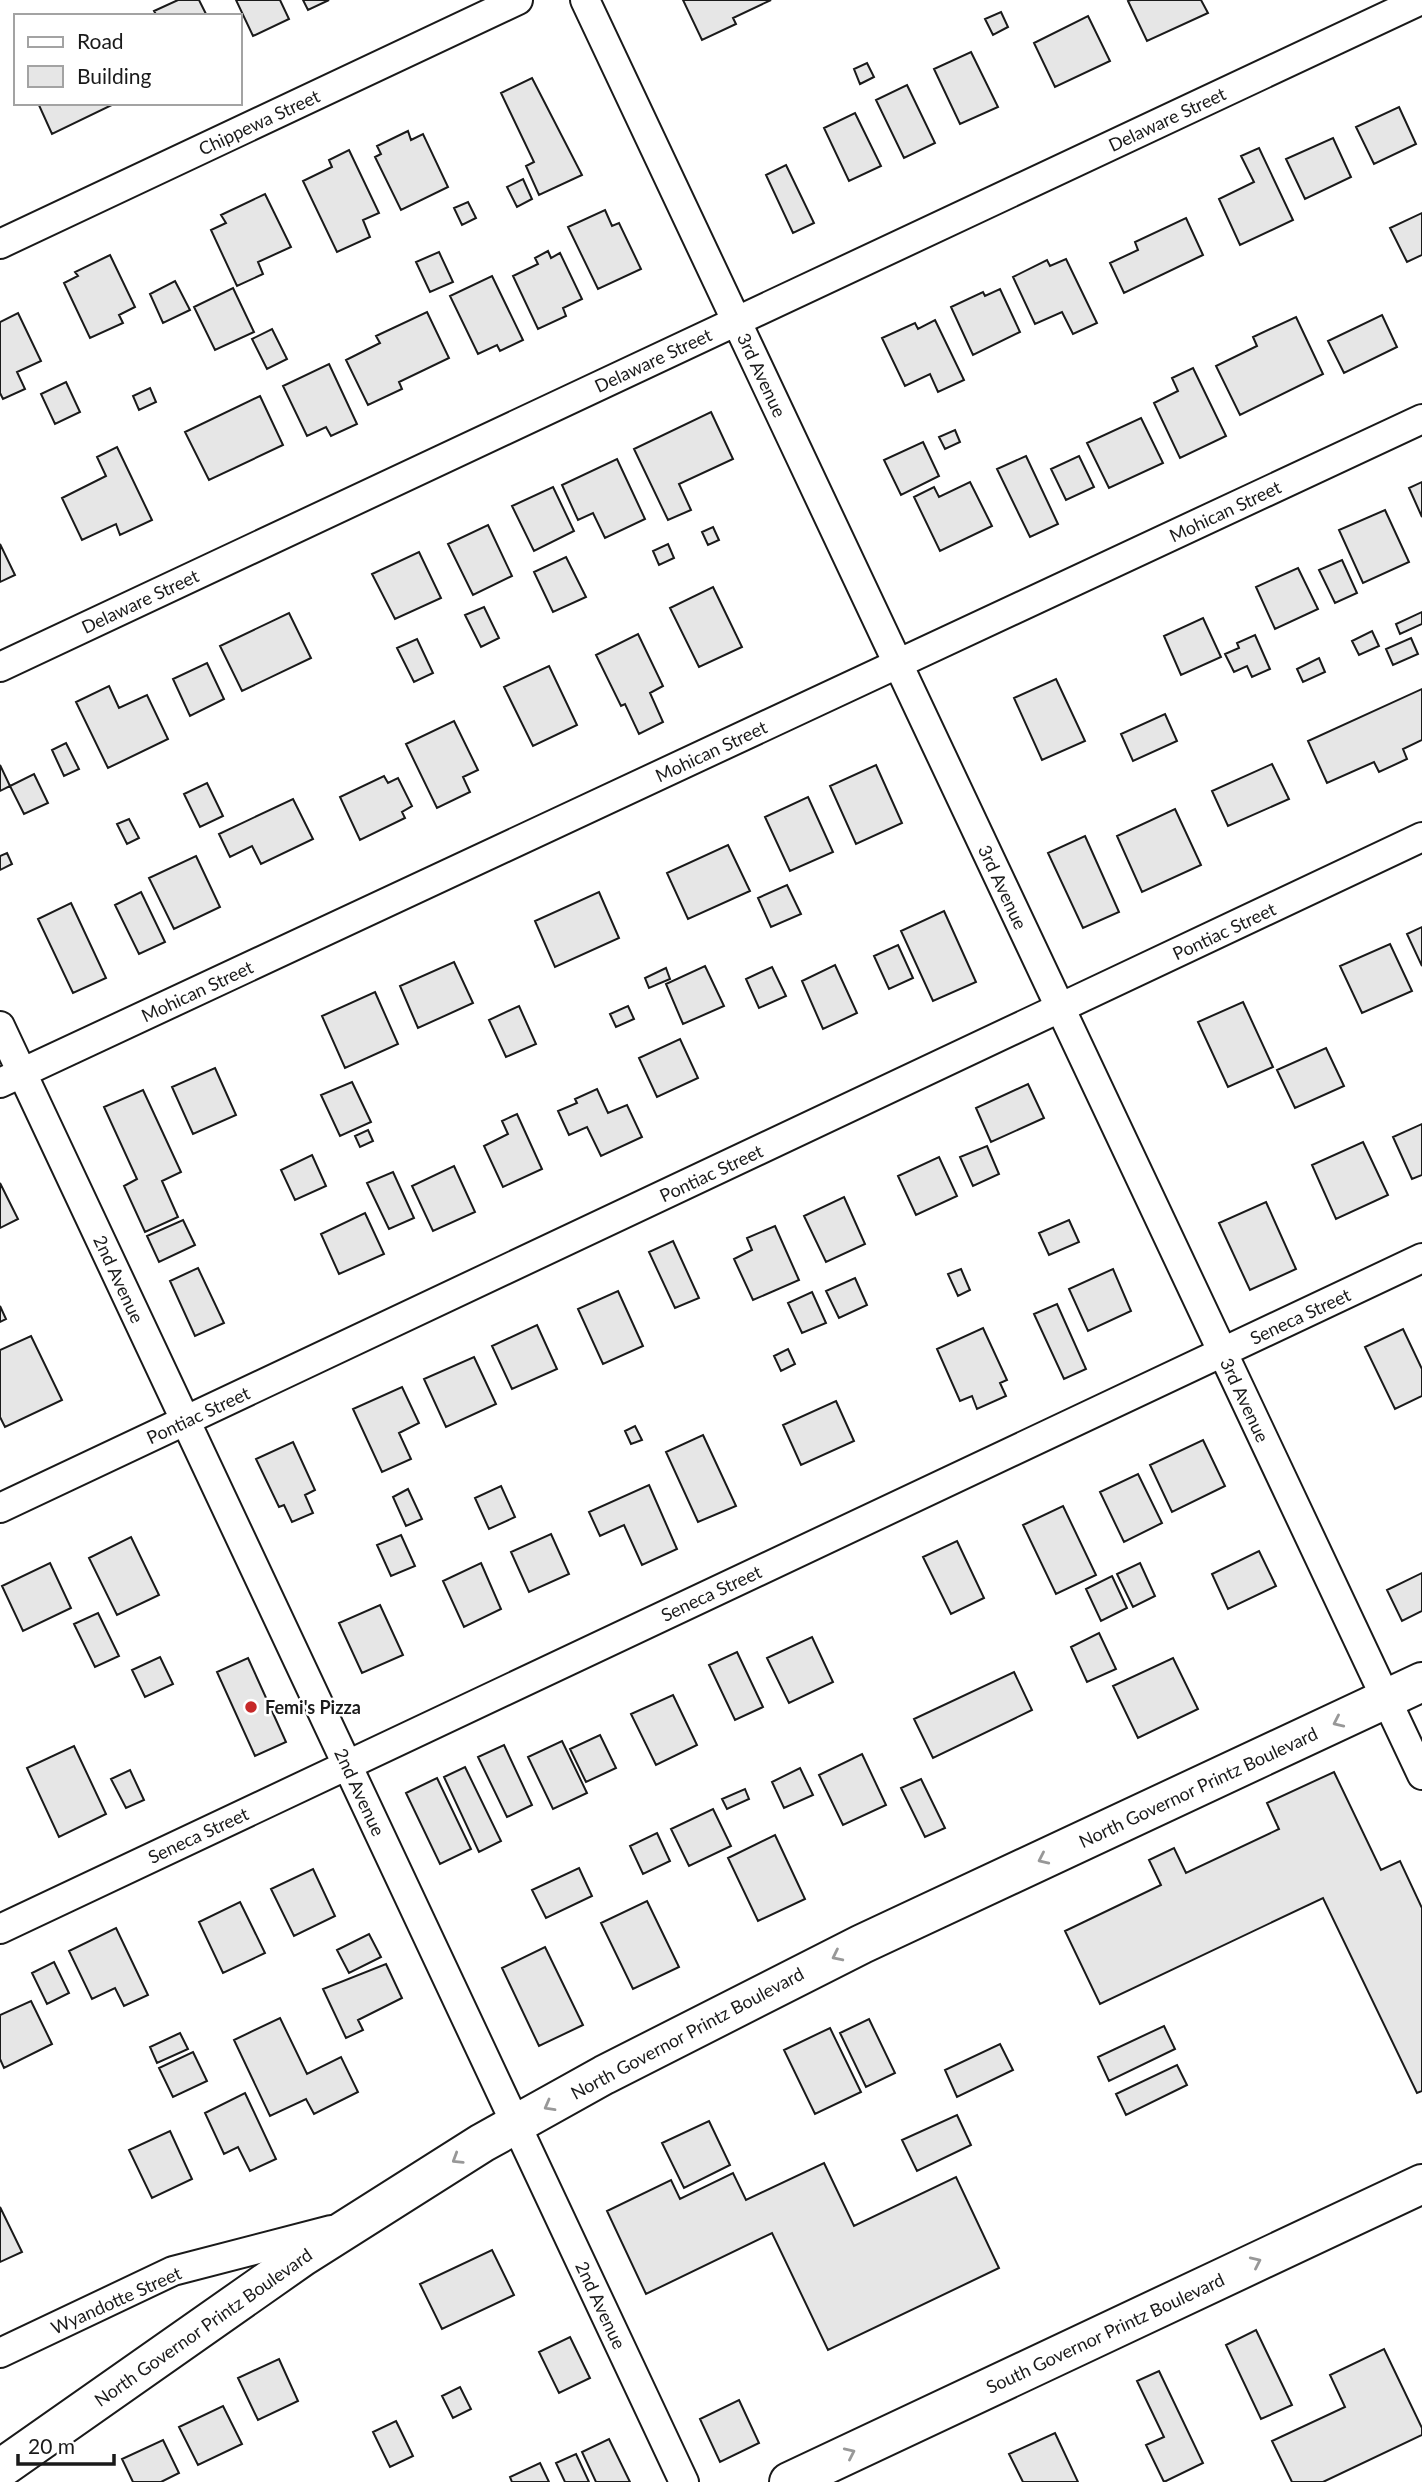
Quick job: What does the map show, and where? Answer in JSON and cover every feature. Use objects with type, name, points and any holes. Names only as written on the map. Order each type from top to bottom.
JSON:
[{"type":"main road","name":"North Governor Printz Boulevard","points":[[0,2469],[242,2298],[356,2223],[516,2124],[754,1996],[1422,1682]]},
{"type":"main road","name":"South Governor Printz Boulevard","points":[[789,2482],[1422,2183]]},
{"type":"street","name":"Chippewa Street","points":[[0,244],[518,0]]},
{"type":"street","name":"3rd Avenue","points":[[585,0],[1422,1775]]},
{"type":"street","name":"Delaware Street","points":[[0,667],[1421,0]]},
{"type":"street","name":"Mohican Street","points":[[11,1078],[1422,419]]},
{"type":"street","name":"Pontiac Street","points":[[0,1508],[1422,837]]},
{"type":"street","name":"2nd Avenue","points":[[0,1026],[11,1078],[185,1420],[684,2482]]},
{"type":"street","name":"Seneca Street","points":[[0,1929],[1422,1258]]},
{"type":"street","name":"Wyandotte Street","points":[[0,2353],[173,2271],[356,2223]]},
{"type":"building","points":[[178,0],[199,0],[206,14],[156,14],[154,11]]},
{"type":"building","points":[[236,0],[280,0],[289,19],[253,36]]},
{"type":"building","points":[[303,0],[329,0],[308,10]]},
{"type":"building","points":[[683,0],[771,0],[733,18],[736,24],[702,40]]},
{"type":"building","points":[[1201,0],[1208,13],[1147,41],[1128,1]]},
{"type":"building","points":[[1001,12],[1008,27],[993,35],[985,19]]},
{"type":"building","points":[[1088,16],[1110,61],[1055,87],[1034,43]]},
{"type":"building","points":[[971,52],[998,107],[960,124],[934,69]]},
{"type":"building","points":[[867,63],[874,77],[860,84],[854,69]]},
{"type":"building","points":[[532,78],[582,175],[539,195],[526,166],[534,162],[501,93]]},
{"type":"building","points":[[907,85],[935,143],[904,158],[876,100]]},
{"type":"building","points":[[39,105],[112,105],[52,134]]},
{"type":"building","points":[[1399,107],[1416,144],[1374,164],[1356,127]]},
{"type":"building","points":[[855,113],[881,166],[849,181],[824,128]]},
{"type":"building","points":[[408,131],[411,140],[423,134],[448,187],[401,210],[375,157],[381,154],[377,146]]},
{"type":"building","points":[[1333,138],[1351,177],[1305,199],[1286,159]]},
{"type":"building","points":[[1259,148],[1293,220],[1240,245],[1219,199],[1254,182],[1241,156]]},
{"type":"building","points":[[349,150],[379,213],[363,220],[370,237],[337,252],[303,181],[332,167],[329,160]]},
{"type":"building","points":[[786,165],[814,223],[793,233],[766,175]]},
{"type":"building","points":[[523,179],[532,199],[517,207],[507,187]]},
{"type":"building","points":[[265,194],[291,247],[258,262],[263,274],[237,286],[211,230],[226,223],[221,215]]},
{"type":"building","points":[[468,202],[476,218],[462,225],[454,208]]},
{"type":"building","points":[[605,210],[612,226],[619,223],[641,269],[598,289],[568,227]]},
{"type":"building","points":[[1422,213],[1422,255],[1407,262],[1390,228]]},
{"type":"building","points":[[1186,218],[1203,255],[1124,293],[1110,263],[1138,250],[1135,242]]},
{"type":"building","points":[[548,251],[551,258],[560,253],[582,299],[563,308],[566,316],[538,329],[513,276],[538,264],[535,258]]},
{"type":"building","points":[[439,252],[453,282],[430,292],[416,262]]},
{"type":"building","points":[[110,255],[135,307],[119,315],[123,323],[90,338],[64,283],[78,276],[75,272]]},
{"type":"building","points":[[1066,259],[1097,323],[1073,334],[1062,312],[1035,324],[1013,277],[1047,260],[1050,266]]},
{"type":"building","points":[[492,276],[523,340],[500,351],[497,345],[478,354],[450,296]]},
{"type":"building","points":[[175,281],[190,310],[163,323],[150,294]]},
{"type":"building","points":[[233,288],[254,332],[215,350],[194,307]]},
{"type":"building","points":[[1000,289],[1020,332],[973,355],[951,307],[983,292],[985,296]]},
{"type":"building","points":[[427,312],[449,358],[399,382],[402,389],[368,405],[346,360],[380,343],[376,336]]},
{"type":"building","points":[[18,313],[41,361],[17,372],[25,389],[3,399],[0,393],[0,322]]},
{"type":"building","points":[[1382,315],[1397,347],[1344,373],[1328,341]]},
{"type":"building","points":[[1296,317],[1323,374],[1240,415],[1216,366],[1257,346],[1253,337]]},
{"type":"building","points":[[935,320],[964,380],[938,392],[930,374],[905,386],[882,338],[915,323],[918,329]]},
{"type":"building","points":[[272,329],[287,359],[267,369],[252,339]]},
{"type":"building","points":[[329,364],[357,424],[331,436],[326,427],[307,436],[283,386]]},
{"type":"building","points":[[1193,368],[1226,436],[1180,458],[1154,403],[1178,391],[1172,378]]},
{"type":"building","points":[[66,382],[80,412],[55,424],[41,394]]},
{"type":"building","points":[[150,388],[156,402],[139,410],[133,396]]},
{"type":"building","points":[[260,396],[283,445],[209,480],[185,432]]},
{"type":"building","points":[[711,412],[733,459],[679,484],[691,510],[668,520],[634,449]]},
{"type":"building","points":[[1141,418],[1163,463],[1109,488],[1087,443]]},
{"type":"building","points":[[955,430],[960,442],[945,449],[939,437]]},
{"type":"building","points":[[923,442],[939,476],[901,495],[884,460]]},
{"type":"building","points":[[117,447],[152,520],[120,535],[116,524],[82,540],[62,498],[106,476],[97,457]]},
{"type":"building","points":[[1026,456],[1058,524],[1030,537],[997,469]]},
{"type":"building","points":[[1079,456],[1094,487],[1066,500],[1051,469]]},
{"type":"building","points":[[617,459],[645,519],[605,538],[593,513],[578,520],[562,485]]},
{"type":"building","points":[[970,482],[992,526],[940,551],[914,497],[934,487],[939,497]]},
{"type":"building","points":[[1422,482],[1422,517],[1409,488]]},
{"type":"building","points":[[553,487],[574,531],[534,551],[512,506]]},
{"type":"building","points":[[1385,510],[1409,562],[1363,583],[1339,530]]},
{"type":"building","points":[[488,525],[512,576],[473,595],[448,544]]},
{"type":"building","points":[[713,527],[719,540],[708,545],[702,532]]},
{"type":"building","points":[[0,544],[15,575],[0,582]]},
{"type":"building","points":[[668,544],[674,558],[659,565],[653,551]]},
{"type":"building","points":[[419,552],[441,598],[395,619],[372,574]]},
{"type":"building","points":[[566,557],[586,597],[553,612],[534,572]]},
{"type":"building","points":[[1342,560],[1357,593],[1335,603],[1319,570]]},
{"type":"building","points":[[1298,568],[1318,609],[1275,629],[1256,587]]},
{"type":"building","points":[[713,587],[742,647],[699,667],[670,608]]},
{"type":"building","points":[[484,607],[499,638],[481,647],[465,615]]},
{"type":"building","points":[[1422,612],[1422,624],[1400,634],[1396,624]]},
{"type":"building","points":[[289,613],[311,658],[242,691],[220,646]]},
{"type":"building","points":[[1203,618],[1221,657],[1181,675],[1164,636]]},
{"type":"building","points":[[1372,631],[1379,646],[1359,655],[1352,641]]},
{"type":"building","points":[[638,634],[663,686],[650,693],[663,722],[639,734],[625,704],[621,706],[596,655]]},
{"type":"building","points":[[1255,635],[1270,669],[1252,677],[1247,666],[1234,672],[1225,654],[1239,648],[1237,643]]},
{"type":"building","points":[[1411,638],[1418,654],[1393,665],[1386,649]]},
{"type":"building","points":[[417,639],[433,673],[414,682],[397,648]]},
{"type":"building","points":[[1319,658],[1325,672],[1303,682],[1297,669]]},
{"type":"building","points":[[207,663],[224,699],[190,716],[173,679]]},
{"type":"building","points":[[549,666],[577,725],[533,746],[504,687]]},
{"type":"building","points":[[1056,679],[1085,741],[1042,760],[1014,698]]},
{"type":"building","points":[[109,686],[119,708],[147,695],[168,739],[108,768],[76,702]]},
{"type":"building","points":[[1422,689],[1422,740],[1403,749],[1407,759],[1379,772],[1374,762],[1327,783],[1308,741]]},
{"type":"building","points":[[1165,714],[1177,741],[1133,761],[1121,734]]},
{"type":"building","points":[[454,721],[478,770],[463,777],[470,792],[437,808],[406,744]]},
{"type":"building","points":[[66,743],[79,769],[64,776],[52,750]]},
{"type":"building","points":[[1272,764],[1289,799],[1228,826],[1212,791]]},
{"type":"building","points":[[0,765],[10,786],[0,791]]},
{"type":"building","points":[[876,765],[902,823],[856,844],[830,786]]},
{"type":"building","points":[[34,774],[48,803],[24,814],[10,786]]},
{"type":"building","points":[[384,776],[388,783],[398,778],[412,806],[402,812],[405,818],[360,840],[340,797]]},
{"type":"building","points":[[207,783],[223,816],[200,827],[184,794]]},
{"type":"building","points":[[808,797],[833,852],[790,871],[765,817]]},
{"type":"building","points":[[293,799],[313,839],[261,864],[252,846],[230,857],[219,834]]},
{"type":"building","points":[[1175,809],[1201,865],[1142,892],[1117,836]]},
{"type":"building","points":[[129,819],[139,838],[127,844],[117,824]]},
{"type":"building","points":[[1085,836],[1119,912],[1083,928],[1048,853]]},
{"type":"building","points":[[728,845],[750,891],[688,919],[667,873]]},
{"type":"building","points":[[7,853],[12,864],[0,870],[0,856]]},
{"type":"building","points":[[196,856],[220,907],[174,929],[149,878]]},
{"type":"building","points":[[787,885],[801,914],[771,927],[758,898]]},
{"type":"building","points":[[141,892],[165,942],[139,954],[115,905]]},
{"type":"building","points":[[599,892],[619,938],[555,967],[535,921]]},
{"type":"building","points":[[71,903],[106,978],[73,993],[38,919]]},
{"type":"building","points":[[944,911],[976,982],[933,1001],[901,931]]},
{"type":"building","points":[[1422,927],[1422,966],[1407,934]]},
{"type":"building","points":[[1390,944],[1412,991],[1362,1013],[1340,966]]},
{"type":"building","points":[[898,945],[913,978],[889,989],[874,956]]},
{"type":"building","points":[[454,962],[473,1003],[418,1028],[400,986]]},
{"type":"building","points":[[835,965],[857,1013],[823,1029],[802,981]]},
{"type":"building","points":[[705,966],[724,1006],[683,1024],[666,984]]},
{"type":"building","points":[[772,967],[786,996],[759,1008],[746,979]]},
{"type":"building","points":[[666,968],[670,979],[649,988],[645,978]]},
{"type":"building","points":[[375,992],[398,1044],[345,1068],[322,1016]]},
{"type":"building","points":[[1243,1002],[1273,1067],[1228,1087],[1198,1022]]},
{"type":"building","points":[[519,1006],[536,1044],[506,1057],[489,1020]]},
{"type":"building","points":[[628,1006],[634,1019],[616,1027],[610,1014]]},
{"type":"building","points":[[680,1039],[698,1078],[657,1097],[639,1058]]},
{"type":"building","points":[[1326,1048],[1344,1086],[1295,1108],[1277,1070]]},
{"type":"building","points":[[215,1068],[236,1115],[193,1134],[172,1087]]},
{"type":"building","points":[[352,1082],[371,1122],[340,1136],[321,1095]]},
{"type":"building","points":[[1028,1084],[1044,1118],[991,1142],[976,1108]]},
{"type":"building","points":[[597,1089],[608,1113],[627,1105],[642,1137],[601,1156],[587,1127],[569,1135],[558,1111],[577,1103],[575,1099]]},
{"type":"building","points":[[143,1090],[181,1172],[162,1181],[178,1217],[145,1232],[124,1186],[137,1179],[104,1107]]},
{"type":"building","points":[[517,1114],[542,1169],[503,1187],[484,1146],[508,1134],[502,1121]]},
{"type":"building","points":[[1422,1124],[1422,1175],[1412,1179],[1393,1137]]},
{"type":"building","points":[[368,1130],[373,1141],[360,1147],[355,1136]]},
{"type":"building","points":[[1363,1142],[1388,1195],[1336,1219],[1312,1165]]},
{"type":"building","points":[[987,1146],[999,1174],[973,1186],[960,1157]]},
{"type":"building","points":[[312,1155],[326,1186],[295,1200],[281,1170]]},
{"type":"building","points":[[939,1157],[957,1196],[916,1215],[898,1176]]},
{"type":"building","points":[[454,1166],[475,1212],[433,1231],[412,1186]]},
{"type":"building","points":[[393,1172],[414,1218],[389,1229],[367,1183]]},
{"type":"building","points":[[0,1183],[18,1219],[0,1228]]},
{"type":"building","points":[[844,1197],[865,1244],[826,1262],[804,1216]]},
{"type":"building","points":[[1266,1202],[1296,1269],[1250,1290],[1219,1223]]},
{"type":"building","points":[[365,1213],[384,1254],[339,1274],[321,1234]]},
{"type":"building","points":[[183,1220],[195,1245],[159,1262],[147,1236]]},
{"type":"building","points":[[1069,1220],[1079,1242],[1049,1255],[1039,1233]]},
{"type":"building","points":[[775,1226],[799,1280],[753,1300],[734,1259],[752,1250],[747,1238]]},
{"type":"building","points":[[673,1241],[699,1298],[675,1308],[649,1252]]},
{"type":"building","points":[[198,1268],[224,1323],[195,1336],[170,1281]]},
{"type":"building","points":[[961,1269],[970,1290],[958,1296],[948,1274]]},
{"type":"building","points":[[1113,1269],[1131,1311],[1088,1331],[1069,1289]]},
{"type":"building","points":[[855,1278],[867,1305],[839,1318],[826,1291]]},
{"type":"building","points":[[618,1291],[643,1346],[603,1364],[578,1309]]},
{"type":"building","points":[[812,1292],[826,1323],[802,1333],[788,1303]]},
{"type":"building","points":[[1057,1304],[1086,1369],[1064,1379],[1034,1314]]},
{"type":"building","points":[[0,1306],[6,1319],[0,1322]]},
{"type":"building","points":[[537,1325],[557,1369],[512,1389],[492,1346]]},
{"type":"building","points":[[983,1328],[1007,1380],[1000,1383],[1006,1396],[977,1409],[972,1396],[960,1401],[937,1349]]},
{"type":"building","points":[[1403,1329],[1422,1369],[1422,1396],[1395,1409],[1365,1347]]},
{"type":"building","points":[[31,1336],[62,1400],[5,1427],[0,1417],[0,1350]]},
{"type":"building","points":[[788,1349],[795,1364],[781,1371],[774,1356]]},
{"type":"building","points":[[474,1357],[496,1404],[446,1427],[424,1379]]},
{"type":"building","points":[[402,1387],[419,1423],[399,1433],[411,1459],[382,1472],[353,1409]]},
{"type":"building","points":[[836,1401],[854,1441],[801,1465],[783,1425]]},
{"type":"building","points":[[635,1426],[642,1440],[631,1444],[625,1431]]},
{"type":"building","points":[[703,1435],[736,1506],[698,1522],[666,1452]]},
{"type":"building","points":[[1203,1440],[1225,1486],[1172,1512],[1150,1465]]},
{"type":"building","points":[[293,1442],[315,1490],[305,1495],[313,1513],[292,1522],[284,1505],[279,1507],[256,1459]]},
{"type":"building","points":[[1138,1474],[1162,1523],[1124,1542],[1100,1492]]},
{"type":"building","points":[[649,1485],[677,1549],[642,1565],[624,1525],[600,1536],[589,1512]]},
{"type":"building","points":[[501,1486],[515,1517],[489,1529],[475,1498]]},
{"type":"building","points":[[408,1489],[422,1519],[406,1526],[393,1497]]},
{"type":"building","points":[[1063,1506],[1096,1575],[1056,1594],[1023,1525]]},
{"type":"building","points":[[551,1534],[569,1574],[529,1592],[511,1552]]},
{"type":"building","points":[[401,1535],[415,1566],[391,1576],[377,1545]]},
{"type":"building","points":[[131,1537],[159,1595],[117,1615],[89,1558]]},
{"type":"building","points":[[957,1541],[984,1598],[951,1614],[923,1557]]},
{"type":"building","points":[[1259,1551],[1276,1586],[1228,1609],[1212,1574]]},
{"type":"building","points":[[50,1563],[71,1608],[23,1631],[2,1586]]},
{"type":"building","points":[[481,1563],[501,1609],[464,1627],[443,1581]]},
{"type":"building","points":[[1140,1563],[1155,1596],[1133,1607],[1117,1574]]},
{"type":"building","points":[[1422,1573],[1422,1611],[1402,1621],[1387,1590]]},
{"type":"building","points":[[1112,1576],[1127,1608],[1101,1621],[1086,1589]]},
{"type":"building","points":[[380,1605],[403,1655],[362,1673],[339,1623]]},
{"type":"building","points":[[98,1613],[119,1656],[95,1667],[74,1624]]},
{"type":"building","points":[[1099,1633],[1116,1669],[1087,1682],[1071,1647]]},
{"type":"building","points":[[812,1637],[833,1682],[789,1703],[767,1658]]},
{"type":"building","points":[[737,1652],[763,1707],[735,1720],[709,1665]]},
{"type":"building","points":[[160,1657],[173,1684],[145,1697],[132,1670]]},
{"type":"building","name":"Femi's Pizza","points":[[248,1658],[286,1742],[255,1756],[217,1672]]},
{"type":"building","points":[[1173,1658],[1198,1709],[1138,1738],[1113,1686]]},
{"type":"building","points":[[1014,1672],[1032,1710],[933,1758],[914,1719]]},
{"type":"building","points":[[673,1695],[697,1745],[656,1765],[631,1714]]},
{"type":"building","points":[[600,1735],[616,1768],[586,1782],[570,1749]]},
{"type":"building","points":[[562,1741],[587,1793],[553,1809],[528,1757]]},
{"type":"building","points":[[504,1745],[532,1805],[507,1817],[478,1757]]},
{"type":"building","points":[[74,1746],[106,1814],[59,1837],[27,1768]]},
{"type":"building","points":[[862,1754],[886,1805],[843,1825],[819,1775]]},
{"type":"building","points":[[465,1767],[501,1841],[479,1852],[444,1777]]},
{"type":"building","points":[[800,1768],[813,1795],[784,1808],[772,1782]]},
{"type":"building","points":[[130,1770],[144,1800],[126,1808],[111,1779]]},
{"type":"building","points":[[1334,1772],[1381,1870],[1400,1861],[1422,1908],[1422,2091],[1417,2093],[1323,1898],[1100,2004],[1065,1931],[1161,1885],[1149,1860],[1174,1848],[1186,1873],[1279,1829],[1267,1803]]},
{"type":"building","points":[[437,1778],[471,1849],[440,1864],[406,1793]]},
{"type":"building","points":[[921,1779],[945,1828],[925,1837],[901,1788]]},
{"type":"building","points":[[745,1789],[749,1799],[727,1809],[722,1799]]},
{"type":"building","points":[[713,1809],[731,1846],[689,1866],[671,1829]]},
{"type":"building","points":[[657,1833],[670,1861],[643,1874],[630,1846]]},
{"type":"building","points":[[775,1835],[805,1899],[758,1921],[728,1858]]},
{"type":"building","points":[[579,1868],[592,1896],[546,1918],[532,1890]]},
{"type":"building","points":[[313,1869],[335,1916],[294,1936],[271,1889]]},
{"type":"building","points":[[647,1901],[679,1967],[633,1989],[601,1923]]},
{"type":"building","points":[[240,1902],[265,1953],[223,1973],[199,1922]]},
{"type":"building","points":[[116,1928],[148,1995],[124,2006],[115,1988],[92,1999],[69,1951]]},
{"type":"building","points":[[369,1934],[381,1957],[349,1973],[337,1950]]},
{"type":"building","points":[[545,1947],[583,2025],[539,2046],[502,1968]]},
{"type":"building","points":[[54,1962],[69,1993],[47,2004],[32,1973]]},
{"type":"building","points":[[386,1964],[402,1998],[358,2020],[363,2030],[346,2038],[323,1989]]},
{"type":"building","points":[[31,2001],[52,2044],[4,2068],[0,2059],[0,2015]]},
{"type":"building","points":[[280,2018],[307,2074],[341,2057],[358,2092],[314,2114],[306,2099],[270,2116],[234,2040]]},
{"type":"building","points":[[869,2019],[895,2073],[866,2087],[840,2033]]},
{"type":"building","points":[[1164,2026],[1175,2049],[1109,2081],[1098,2057]]},
{"type":"building","points":[[830,2028],[861,2092],[815,2114],[784,2050]]},
{"type":"building","points":[[180,2033],[188,2049],[157,2063],[150,2047]]},
{"type":"building","points":[[1000,2044],[1013,2070],[957,2097],[945,2070]]},
{"type":"building","points":[[193,2052],[207,2081],[173,2097],[159,2068]]},
{"type":"building","points":[[1177,2065],[1187,2085],[1126,2115],[1116,2094]]},
{"type":"building","points":[[245,2093],[276,2159],[250,2171],[238,2147],[224,2154],[205,2113]]},
{"type":"building","points":[[957,2115],[971,2145],[917,2171],[902,2140]]},
{"type":"building","points":[[709,2121],[730,2165],[684,2188],[662,2143]]},
{"type":"building","points":[[170,2131],[192,2179],[152,2198],[129,2150]]},
{"type":"building","points":[[824,2163],[854,2226],[956,2177],[999,2268],[828,2350],[772,2233],[646,2294],[607,2211],[671,2180],[680,2199],[733,2173],[746,2200]]},
{"type":"building","points":[[0,2207],[22,2252],[0,2262]]},
{"type":"building","points":[[492,2250],[514,2295],[442,2329],[420,2284]]},
{"type":"building","points":[[1256,2330],[1292,2405],[1261,2419],[1226,2345]]},
{"type":"building","points":[[570,2337],[590,2378],[559,2393],[539,2352]]},
{"type":"building","points":[[1384,2349],[1422,2428],[1422,2435],[1323,2482],[1292,2482],[1272,2441],[1345,2407],[1330,2375]]},
{"type":"building","points":[[279,2359],[298,2401],[258,2420],[238,2378]]},
{"type":"building","points":[[1159,2371],[1203,2463],[1164,2482],[1146,2445],[1164,2437],[1137,2381]]},
{"type":"building","points":[[460,2387],[471,2409],[453,2418],[442,2396]]},
{"type":"building","points":[[739,2400],[759,2443],[720,2462],[700,2419]]},
{"type":"building","points":[[223,2406],[242,2444],[198,2465],[179,2427]]},
{"type":"building","points":[[396,2421],[413,2456],[390,2467],[373,2432]]},
{"type":"building","points":[[1055,2433],[1078,2482],[1023,2482],[1009,2454]]},
{"type":"building","points":[[609,2439],[630,2482],[596,2482],[582,2452]]},
{"type":"building","points":[[163,2440],[179,2473],[161,2482],[133,2482],[122,2459]]},
{"type":"building","points":[[576,2454],[589,2482],[565,2482],[556,2463]]},
{"type":"building","points":[[540,2463],[549,2482],[512,2482],[510,2477]]},
{"type":"place","name":"Femi's Pizza","points":[[251,1707]]}]
